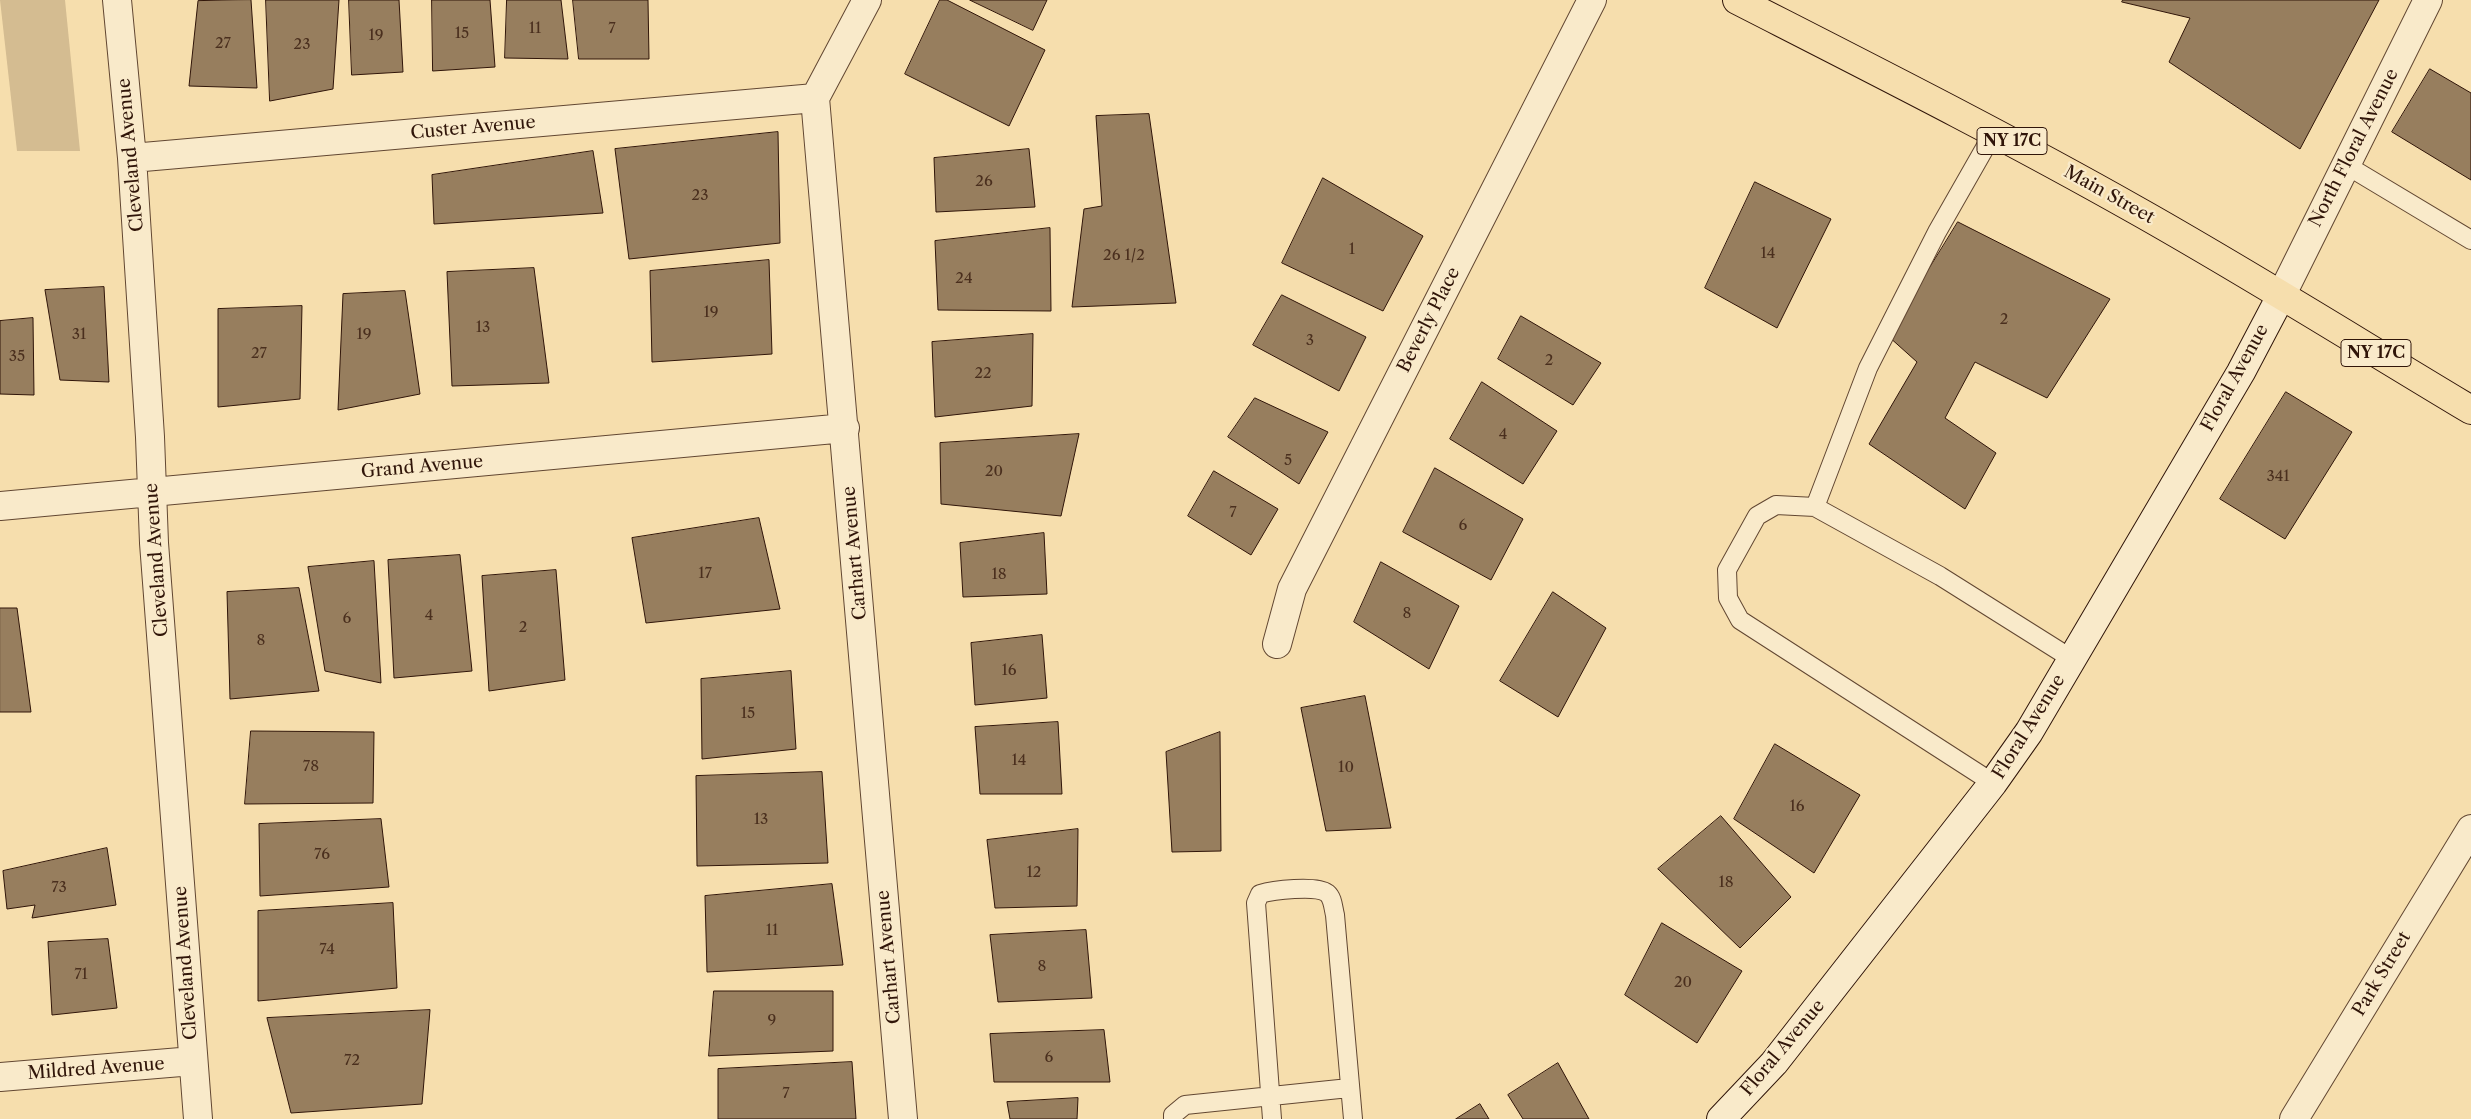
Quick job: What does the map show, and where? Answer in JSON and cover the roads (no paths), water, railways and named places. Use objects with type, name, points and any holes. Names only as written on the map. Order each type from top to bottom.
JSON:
[{"type":"main road","name":"Main Street","points":[[1737,0],[1994,132],[2135,209],[2471,410]]},
{"type":"street","name":"Cleveland Avenue","points":[[117,0],[132,158],[152,492],[198,1119]]},
{"type":"street","points":[[815,98],[866,0]]},
{"type":"street","name":"Beverly Place","points":[[1277,644],[1292,589],[1592,0]]},
{"type":"street","name":"North Floral Avenue","points":[[2280,296],[2428,0]]},
{"type":"street","name":"Custer Avenue","points":[[132,158],[815,98]]},
{"type":"street","name":"Carhart Avenue","points":[[815,98],[845,428],[903,1119]]},
{"type":"street","name":"Floral Avenue","points":[[1723,1118],[1774,1064],[1993,783],[2029,732],[2241,372],[2280,296]]},
{"type":"street","name":"Grand Avenue","points":[[0,506],[845,428]]},
{"type":"street","name":"Park Street","points":[[2294,1119],[2471,829]]},
{"type":"street","name":"Mildred Avenue","points":[[0,1077],[193,1061]]},
{"type":"lane","points":[[1815,507],[1868,368],[1938,232],[1994,132]]},
{"type":"lane","points":[[2346,165],[2471,240]]},
{"type":"lane","points":[[1993,783],[1740,620],[1728,598],[1727,570],[1757,516],[1776,505],[1815,507],[1940,576],[2072,659]]},
{"type":"lane","points":[[1272,1119],[1255,918],[1256,903],[1260,894],[1270,891],[1314,889],[1326,892],[1332,899],[1335,915],[1353,1119]]},
{"type":"lane","points":[[1173,1119],[1173,1115],[1185,1105],[1269,1098],[1350,1088]]}]
